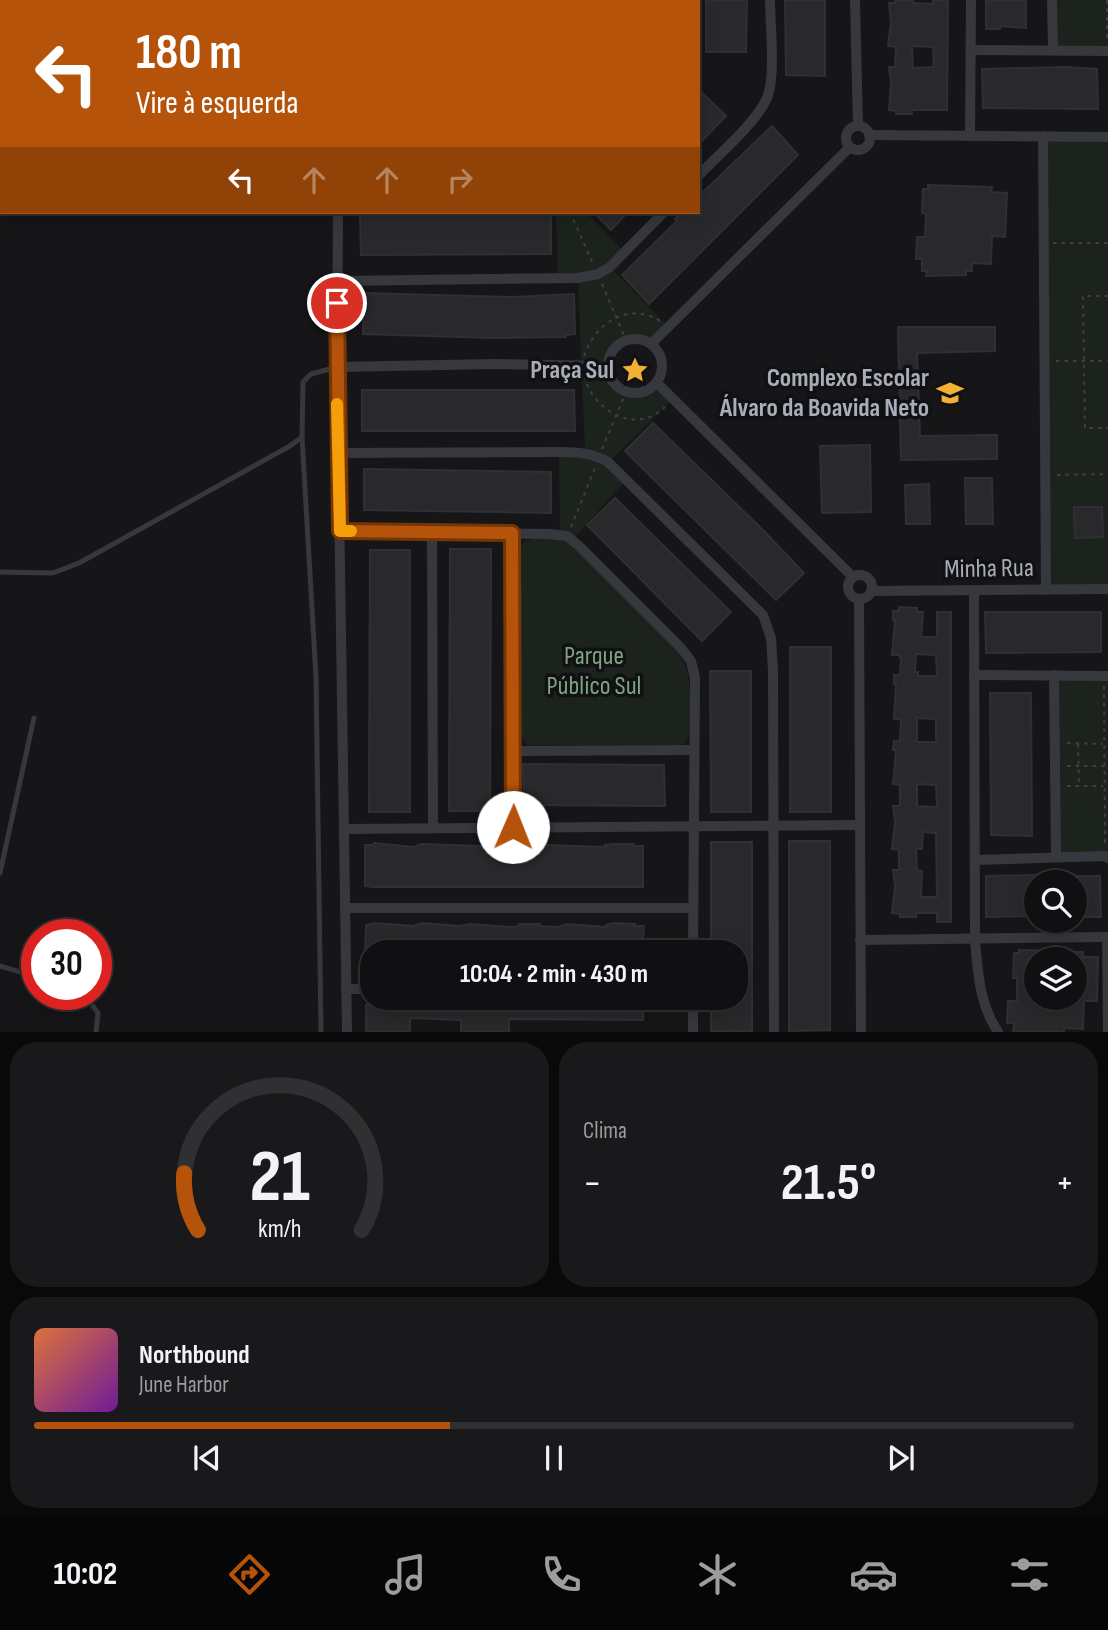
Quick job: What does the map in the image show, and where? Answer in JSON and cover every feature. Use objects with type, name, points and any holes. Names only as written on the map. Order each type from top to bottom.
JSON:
[{"type":"street","points":[[700,174],[758,113],[768,96],[771,68],[770,0]]},
{"type":"street","points":[[855,0],[858,125]]},
{"type":"street","points":[[970,136],[971,0]]},
{"type":"street","points":[[1052,0],[1053,49]]},
{"type":"street","points":[[971,50],[1107,51]]},
{"type":"street","points":[[858,125],[865,128],[869,135],[869,142],[864,148],[857,150],[850,147],[846,141],[846,133],[851,127],[858,125]]},
{"type":"street","points":[[869,135],[1108,137]]},
{"type":"street","points":[[1043,136],[1046,590]]},
{"type":"street","points":[[651,344],[850,147]]},
{"type":"street","points":[[338,214],[337,367],[347,1031]]},
{"type":"street","points":[[337,281],[578,278],[598,274],[625,253],[662,214]]},
{"type":"street","points":[[635,339],[651,344],[657,350],[663,366],[657,383],[643,393],[626,392],[612,382],[608,366],[613,351],[626,341],[635,339]]},
{"type":"street","points":[[337,367],[494,363],[608,366]]},
{"type":"street","points":[[657,383],[853,577]]},
{"type":"street","points":[[338,453],[584,452],[608,462],[763,615],[772,638],[773,671],[774,1031]]},
{"type":"street","points":[[340,531],[561,534],[572,540],[681,648],[691,661],[695,678],[693,940]]},
{"type":"street","points":[[432,532],[433,827]]},
{"type":"street","points":[[512,533],[513,827]]},
{"type":"street","points":[[860,575],[872,584],[871,591],[867,597],[859,599],[852,596],[848,590],[849,583],[853,577],[860,575]]},
{"type":"street","name":"Minha Rua","points":[[871,591],[1108,589]]},
{"type":"street","points":[[974,590],[975,940],[979,987],[990,1020],[998,1031]]},
{"type":"street","points":[[859,599],[861,1031]]},
{"type":"street","points":[[974,675],[1106,676]]},
{"type":"street","points":[[1054,676],[1056,857]]},
{"type":"street","points":[[514,751],[694,750]]},
{"type":"street","points":[[344,829],[860,825]]},
{"type":"street","points":[[975,860],[1106,857]]},
{"type":"street","points":[[345,908],[693,908]]},
{"type":"street","points":[[860,940],[1107,937],[1108,1031]]},
{"type":"street","points":[[346,989],[360,989]]},
{"type":"street","points":[[693,1010],[693,1031]]},
{"type":"lane","points":[[321,1031],[316,677],[302,437],[303,382],[311,374],[337,367]]},
{"type":"lane","points":[[0,572],[53,573],[79,563],[302,437]]},
{"type":"lane","points":[[0,873],[34,718]]},
{"type":"lane","points":[[0,966],[21,972]]},
{"type":"lane","points":[[96,1010],[98,1013],[96,1031]]},
{"type":"path","points":[[1107,0],[1107,51]]},
{"type":"path","points":[[1044,243],[1108,243]]},
{"type":"path","points":[[1108,296],[1083,296],[1085,428],[1108,428]]},
{"type":"path","points":[[668,327],[645,314],[616,317],[600,327],[590,340],[583,366],[587,387],[597,402],[616,416],[643,419],[658,414],[673,399]]},
{"type":"path","points":[[1045,361],[1108,361]]},
{"type":"path","points":[[1045,475],[1108,474]]},
{"type":"path","points":[[1106,676],[1106,857]]},
{"type":"path","points":[[1054,743],[1104,744]]},
{"type":"path","points":[[1078,743],[1079,786]]},
{"type":"path","points":[[1055,766],[1106,766]]},
{"type":"path","points":[[1055,786],[1104,786]]},
{"type":"green space","points":[[1052,0],[1108,0],[1108,52],[1053,49]]},
{"type":"green space","points":[[1043,136],[1108,137],[1108,589],[1046,590]]},
{"type":"green space","name":"Parque Público Sul","points":[[556,214],[588,214],[625,253],[610,267],[668,327],[651,344],[637,340],[625,341],[616,347],[610,356],[610,377],[616,386],[627,392],[640,393],[657,383],[673,399],[609,462],[626,480],[572,540],[682,659],[689,680],[690,703],[689,738],[682,745],[527,745],[520,734],[518,549],[526,541],[560,534],[559,452],[585,452],[578,278],[558,278]]},
{"type":"green space","points":[[1054,675],[1108,676],[1108,858],[1056,857]]},
{"type":"building","points":[[706,0],[747,0],[746,52],[706,52]]},
{"type":"building","points":[[785,0],[825,0],[825,76],[786,75]]},
{"type":"building","points":[[895,0],[913,0],[913,3],[933,4],[933,0],[948,0],[947,110],[912,110],[912,114],[896,114],[896,111],[889,110],[889,67],[895,67],[896,47],[888,46],[891,23],[889,3],[895,3]],"holes":[[[912,46],[933,47],[934,67],[913,68]]]},
{"type":"building","points":[[986,0],[1026,0],[1026,28],[1000,26],[1000,29],[986,29]]},
{"type":"building","points":[[982,69],[1097,69],[1098,109],[983,108]]},
{"type":"building","points":[[700,91],[726,116],[700,143]]},
{"type":"building","points":[[772,126],[798,155],[649,304],[622,275],[677,221],[675,219],[680,214],[700,214],[700,195]]},
{"type":"building","points":[[928,185],[992,187],[991,192],[1007,193],[1005,237],[992,236],[991,264],[972,263],[972,271],[966,271],[966,275],[926,276],[927,271],[922,271],[922,259],[916,259],[917,237],[925,237],[923,189],[928,189]]},
{"type":"building","points":[[360,214],[551,214],[551,254],[361,255]]},
{"type":"building","points":[[595,214],[626,214],[611,230]]},
{"type":"building","points":[[363,293],[512,297],[574,294],[575,334],[566,337],[493,338],[363,334]]},
{"type":"building","points":[[898,327],[995,327],[995,351],[917,353],[920,436],[997,435],[997,459],[901,460]]},
{"type":"building","points":[[362,390],[574,390],[575,431],[362,431]]},
{"type":"building","points":[[653,423],[804,573],[776,600],[625,451]]},
{"type":"building","points":[[870,445],[871,512],[822,513],[820,446]]},
{"type":"building","points":[[364,469],[551,472],[551,513],[364,510]]},
{"type":"building","points":[[965,478],[992,478],[993,524],[966,524]]},
{"type":"building","points":[[929,484],[930,524],[906,524],[905,485]]},
{"type":"building","points":[[615,498],[731,612],[702,641],[587,525]]},
{"type":"building","points":[[1074,507],[1102,507],[1103,537],[1075,538]]},
{"type":"building","points":[[450,549],[491,549],[490,811],[449,811]]},
{"type":"building","points":[[370,550],[410,550],[410,812],[369,812]]},
{"type":"building","points":[[899,607],[917,608],[917,612],[923,612],[921,637],[937,637],[937,612],[951,612],[951,922],[937,922],[937,913],[916,913],[916,917],[900,917],[900,914],[892,913],[895,886],[893,870],[899,870],[899,850],[892,849],[895,822],[893,806],[899,806],[900,802],[900,785],[893,784],[896,750],[893,750],[894,741],[900,741],[901,719],[894,719],[894,675],[900,675],[901,659],[899,655],[892,655],[895,620],[893,611],[899,611]],"holes":[[[916,654],[936,655],[937,676],[918,676],[918,672],[915,672]],[[917,718],[936,719],[936,742],[917,742]],[[917,784],[936,785],[937,807],[917,806]],[[923,832],[936,833],[937,897],[921,897],[922,871],[917,870],[916,849],[922,849]]]},
{"type":"building","points":[[985,612],[1101,612],[1101,652],[986,653]]},
{"type":"building","points":[[790,647],[831,647],[831,812],[790,812]]},
{"type":"building","points":[[710,671],[751,671],[751,812],[711,812]]},
{"type":"building","points":[[990,693],[1031,693],[1032,836],[991,835]]},
{"type":"building","points":[[523,764],[664,765],[665,806],[524,805]]},
{"type":"building","points":[[789,841],[830,841],[830,1030],[789,1031]]},
{"type":"building","points":[[711,842],[752,842],[752,1031],[711,1031],[711,1010],[748,1010],[748,940],[711,940]]},
{"type":"building","points":[[374,843],[413,847],[422,844],[605,847],[634,844],[643,846],[643,887],[365,886],[365,845]]},
{"type":"building","points":[[1024,875],[1024,916],[986,917],[986,876]]},
{"type":"building","points":[[1087,876],[1100,876],[1101,917],[1087,917]]},
{"type":"building","points":[[375,923],[413,926],[422,923],[511,927],[519,924],[540,924],[558,927],[567,924],[606,927],[614,923],[644,926],[643,940],[365,940],[366,925]]},
{"type":"building","points":[[1019,950],[1024,950],[1024,1010],[1084,1010],[1083,1029],[1064,1028],[1064,1032],[1013,1032],[1014,1023],[1007,1023],[1008,1001],[1017,1001],[1017,978],[1013,978],[1014,953],[1019,953]]},
{"type":"building","points":[[1087,957],[1098,957],[1097,1001],[1087,1001]]},
{"type":"building","points":[[366,1010],[644,1010],[643,1020],[509,1019],[509,1032],[461,1032],[461,1020],[410,1018],[410,1032],[366,1032]]},
{"type":"slow traffic","points":[[337,404],[340,531],[351,531]]},
{"type":"place","name":"Praça Sul","points":[[635,370]]},
{"type":"place","name":"Complexo Escolar Álvaro da Boavida Neto","points":[[950,393]]},
{"type":"route","points":[[337,303],[340,531],[512,533],[513,827]]}]
